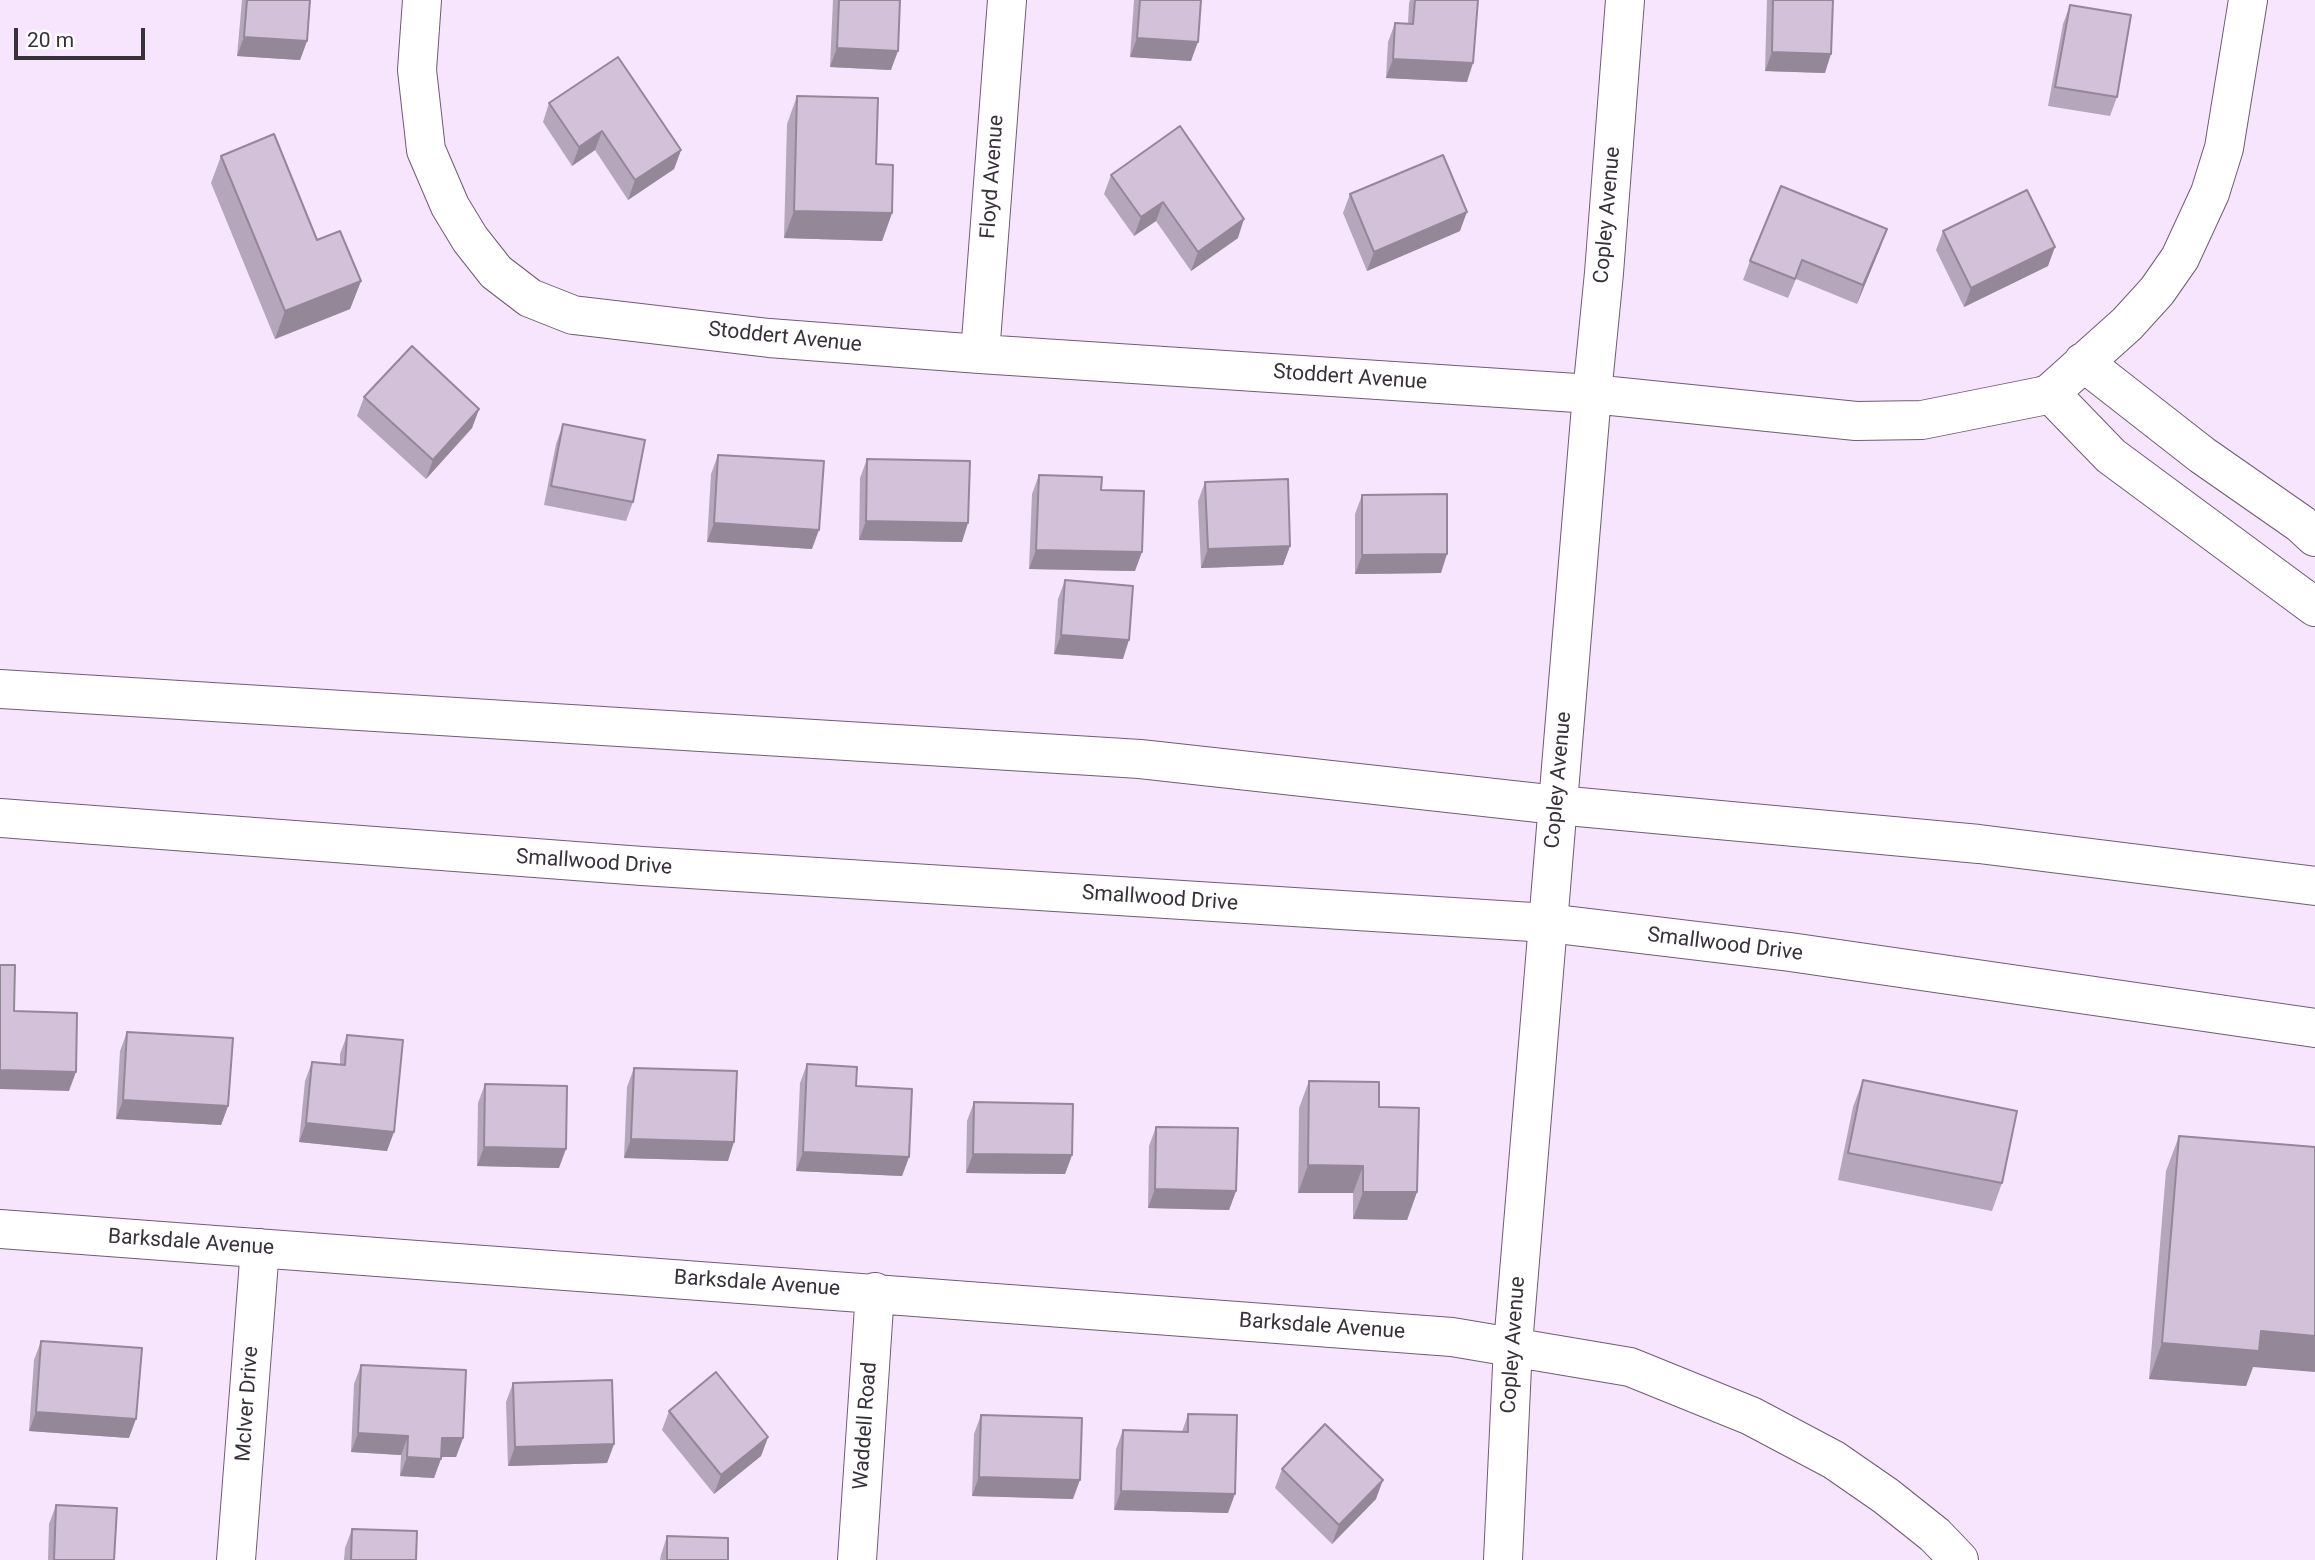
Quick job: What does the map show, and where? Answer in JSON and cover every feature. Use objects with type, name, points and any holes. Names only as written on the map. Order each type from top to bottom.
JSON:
[{"type":"street","name":"Stoddert Avenue","points":[[422,0],[417,70],[426,150],[450,206],[470,239],[496,272],[530,298],[573,315],[769,338],[1592,394],[1856,421],[1923,419],[2042,396],[2050,393],[2127,324],[2157,291],[2180,258],[2197,223],[2224,148],[2248,0]]},
{"type":"street","name":"Floyd Avenue","points":[[980,354],[1007,0]]},
{"type":"street","name":"Copley Avenue","points":[[1503,1560],[1513,1345],[1625,0]]},
{"type":"street","points":[[2083,362],[2202,455],[2301,524],[2315,537]]},
{"type":"street","points":[[2050,393],[2110,456],[2315,607]]},
{"type":"street","points":[[0,689],[1140,759],[1557,805],[1979,844],[2315,886]]},
{"type":"street","name":"Smallwood Drive","points":[[0,818],[642,866],[1548,923],[1790,952],[2315,1028]]},
{"type":"street","name":"Barksdale Avenue","points":[[0,1229],[1452,1336],[1513,1345],[1630,1367],[1751,1416],[1834,1460],[1935,1535],[1959,1560]]},
{"type":"street","name":"McIver Drive","points":[[236,1560],[260,1248]]},
{"type":"street","name":"Waddell Road","points":[[857,1560],[875,1292]]},
{"type":"building","points":[[247,0],[310,0],[307,41],[244,37]]},
{"type":"building","points":[[839,0],[900,0],[898,51],[837,48]]},
{"type":"building","points":[[1140,0],[1201,0],[1198,42],[1137,38]]},
{"type":"building","points":[[1415,0],[1478,0],[1473,63],[1393,59],[1395,23],[1413,24]]},
{"type":"building","points":[[1773,0],[1833,0],[1831,54],[1772,52]]},
{"type":"building","points":[[2070,5],[2131,15],[2117,97],[2055,87]]},
{"type":"building","points":[[618,57],[681,150],[635,180],[602,131],[579,147],[549,103]]},
{"type":"building","points":[[797,96],[878,98],[876,164],[893,165],[892,213],[794,211]]},
{"type":"building","points":[[1180,126],[1244,219],[1198,252],[1163,202],[1141,217],[1111,175]]},
{"type":"building","points":[[274,134],[317,240],[340,231],[361,281],[285,311],[221,156]]},
{"type":"building","points":[[1443,155],[1467,212],[1374,252],[1350,194]]},
{"type":"building","points":[[1781,186],[1887,229],[1863,285],[1802,260],[1795,279],[1750,261]]},
{"type":"building","points":[[2027,190],[2055,247],[1971,288],[1943,231]]},
{"type":"building","points":[[412,346],[479,409],[433,460],[364,397]]},
{"type":"building","points":[[563,424],[645,440],[633,502],[551,486]]},
{"type":"building","points":[[718,455],[824,461],[819,530],[714,523]]},
{"type":"building","points":[[867,459],[970,461],[968,523],[866,521]]},
{"type":"building","points":[[1039,475],[1102,477],[1101,490],[1144,491],[1142,552],[1036,550]]},
{"type":"building","points":[[1288,479],[1290,546],[1208,549],[1205,482]]},
{"type":"building","points":[[1447,494],[1447,554],[1362,555],[1362,495]]},
{"type":"building","points":[[1065,580],[1133,586],[1129,640],[1061,635]]},
{"type":"building","points":[[0,965],[15,965],[14,1011],[77,1013],[76,1072],[0,1070]]},
{"type":"building","points":[[127,1032],[233,1038],[228,1106],[123,1100]]},
{"type":"building","points":[[347,1035],[403,1040],[394,1132],[306,1123],[312,1062],[345,1065]]},
{"type":"building","points":[[807,1064],[857,1067],[856,1086],[912,1089],[909,1157],[803,1152]]},
{"type":"building","points":[[634,1068],[737,1071],[734,1142],[631,1139]]},
{"type":"building","points":[[1863,1080],[2017,1111],[2002,1183],[1848,1153]]},
{"type":"building","points":[[1309,1081],[1379,1082],[1379,1107],[1419,1108],[1417,1192],[1363,1192],[1363,1166],[1308,1165]]},
{"type":"building","points":[[485,1084],[567,1086],[566,1149],[484,1147]]},
{"type":"building","points":[[974,1102],[1073,1104],[1072,1155],[973,1154]]},
{"type":"building","points":[[1156,1127],[1238,1128],[1236,1191],[1155,1189]]},
{"type":"building","points":[[2179,1136],[2315,1147],[2315,1336],[2261,1331],[2259,1351],[2162,1343]]},
{"type":"building","points":[[41,1341],[142,1348],[136,1419],[36,1412]]},
{"type":"building","points":[[361,1365],[466,1370],[463,1438],[442,1438],[441,1459],[407,1457],[408,1436],[358,1433]]},
{"type":"building","points":[[716,1372],[768,1437],[721,1475],[669,1411]]},
{"type":"building","points":[[612,1380],[614,1444],[515,1447],[513,1383]]},
{"type":"building","points":[[1188,1414],[1237,1415],[1235,1494],[1121,1491],[1123,1430],[1188,1432]]},
{"type":"building","points":[[981,1415],[1082,1418],[1080,1480],[979,1477]]},
{"type":"building","points":[[1325,1424],[1383,1480],[1339,1525],[1282,1469]]},
{"type":"building","points":[[56,1505],[117,1508],[114,1560],[54,1560]]},
{"type":"building","points":[[352,1529],[417,1531],[416,1560],[351,1560]]},
{"type":"building","points":[[667,1536],[728,1538],[728,1560],[667,1560]]}]
